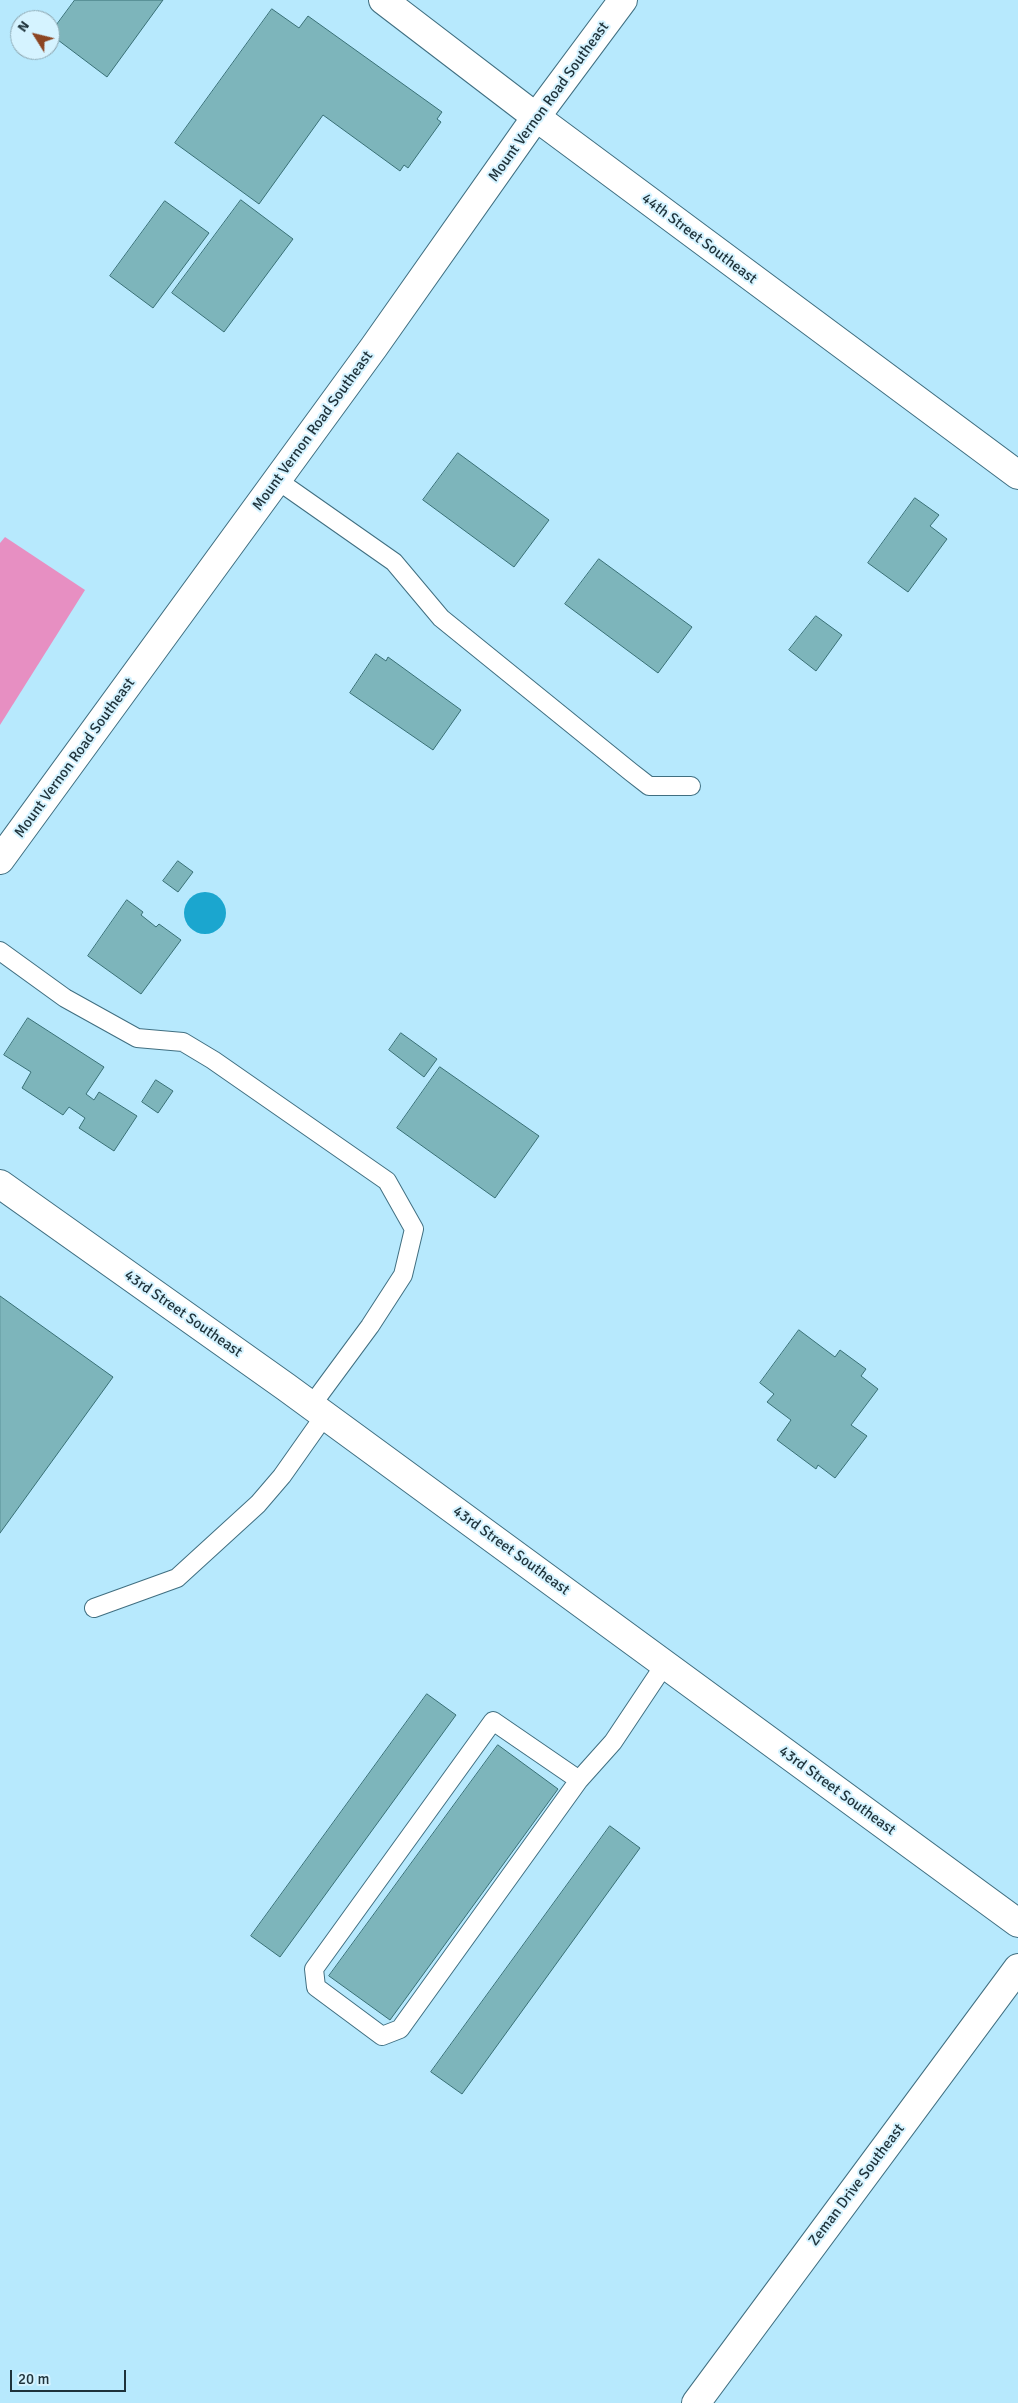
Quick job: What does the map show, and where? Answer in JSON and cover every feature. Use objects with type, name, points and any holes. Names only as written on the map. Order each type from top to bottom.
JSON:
[{"type":"street","name":"Mount Vernon Road Southeast","points":[[0,860],[277,480],[536,117],[623,0]]},
{"type":"street","name":"44th Street Southeast","points":[[397,4],[536,117],[1018,475]]},
{"type":"street","name":"43rd Street Southeast","points":[[0,1184],[318,1410],[1018,1923]]},
{"type":"street","name":"Zeman Drive Southeast","points":[[696,2403],[1018,1968]]},
{"type":"lane","points":[[277,480],[394,562],[441,618],[649,786],[691,786]]},
{"type":"lane","points":[[0,951],[65,998],[137,1038],[183,1042],[261,1092],[386,1181],[414,1229],[403,1275],[318,1410],[282,1476],[258,1504],[177,1578],[94,1608]]},
{"type":"lane","points":[[579,1780],[493,1721],[314,1968],[316,1987],[382,2036],[400,2029],[579,1780],[612,1742],[665,1664]]},
{"type":"shaded area","points":[[5,537],[85,590],[0,725],[0,543]]},
{"type":"water","points":[[201,892],[209,892],[220,898],[226,913],[220,928],[209,934],[201,934],[190,928],[184,917],[184,909],[190,898]]},
{"type":"building","points":[[75,0],[163,0],[107,77],[60,42],[60,20]]},
{"type":"building","points":[[272,9],[299,28],[308,16],[442,112],[437,119],[441,122],[408,168],[404,165],[400,171],[323,115],[259,204],[175,143]]},
{"type":"building","points":[[241,200],[293,239],[224,332],[172,293]]},
{"type":"building","points":[[165,201],[209,233],[153,308],[110,276]]},
{"type":"building","points":[[458,453],[549,520],[514,567],[423,500]]},
{"type":"building","points":[[915,498],[939,515],[930,526],[947,539],[908,592],[868,563]]},
{"type":"building","points":[[599,559],[692,627],[658,673],[565,604]]},
{"type":"building","points":[[816,616],[842,635],[816,671],[789,650]]},
{"type":"building","points":[[376,654],[386,661],[388,657],[461,710],[433,750],[350,693]]},
{"type":"building","points":[[178,861],[193,872],[178,892],[163,881]]},
{"type":"building","points":[[127,900],[143,912],[141,915],[156,927],[159,924],[181,940],[141,994],[88,956]]},
{"type":"building","points":[[28,1018],[104,1067],[86,1094],[94,1100],[99,1092],[137,1116],[114,1151],[79,1128],[85,1118],[69,1107],[63,1115],[22,1088],[31,1072],[4,1055]]},
{"type":"building","points":[[401,1033],[437,1059],[424,1077],[389,1050]]},
{"type":"building","points":[[440,1067],[539,1136],[495,1198],[397,1128]]},
{"type":"building","points":[[156,1080],[173,1091],[158,1113],[142,1102]]},
{"type":"building","points":[[0,1296],[113,1377],[0,1533]]},
{"type":"building","points":[[799,1330],[835,1357],[840,1350],[866,1369],[861,1376],[878,1389],[851,1425],[867,1436],[835,1478],[818,1465],[816,1469],[777,1440],[791,1420],[767,1402],[774,1394],[760,1383]]},
{"type":"building","points":[[427,1694],[456,1715],[280,1957],[251,1936]]},
{"type":"building","points":[[498,1745],[558,1789],[390,2020],[329,1976]]},
{"type":"building","points":[[610,1826],[640,1848],[462,2094],[431,2072]]}]
